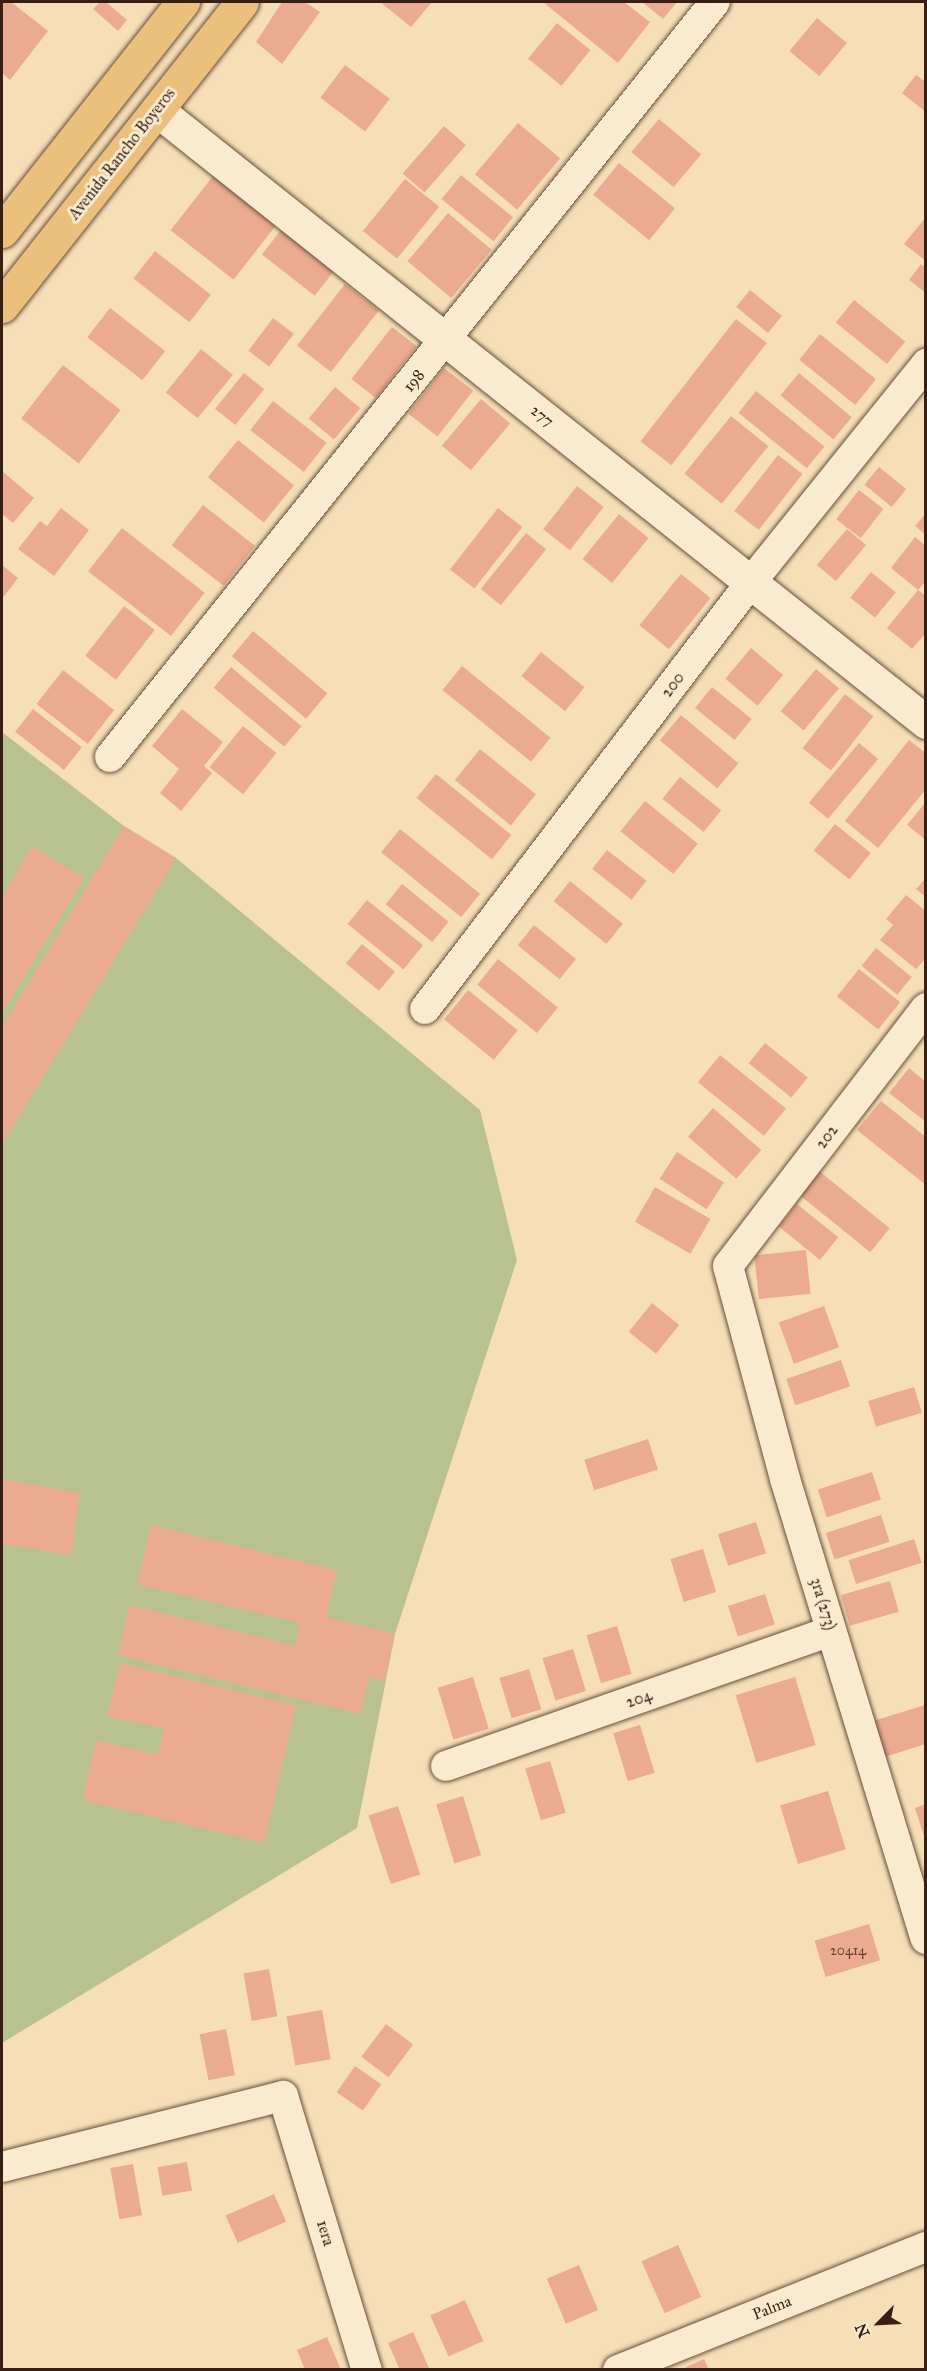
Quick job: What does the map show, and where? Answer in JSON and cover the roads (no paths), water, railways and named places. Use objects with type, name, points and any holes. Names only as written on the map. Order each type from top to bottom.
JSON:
[{"type":"highway","points":[[2,231],[183,2]]},
{"type":"highway","name":"Avenida Rancho Boyeros","points":[[2,306],[242,2]]},
{"type":"street","name":"198","points":[[110,757],[447,340],[715,2]]},
{"type":"street","name":"277","points":[[157,110],[926,722]]},
{"type":"street","name":"200","points":[[425,1009],[751,582],[926,363]]},
{"type":"street","name":"202","points":[[728,1266],[926,1008]]},
{"type":"street","name":"3ra (273)","points":[[728,1266],[785,1479],[926,1939]]},
{"type":"street","name":"204","points":[[446,1766],[831,1631]]},
{"type":"street","name":"1era","points":[[2,2167],[284,2096],[367,2370]]},
{"type":"street","name":"Palma","points":[[618,2370],[926,2247]]}]
